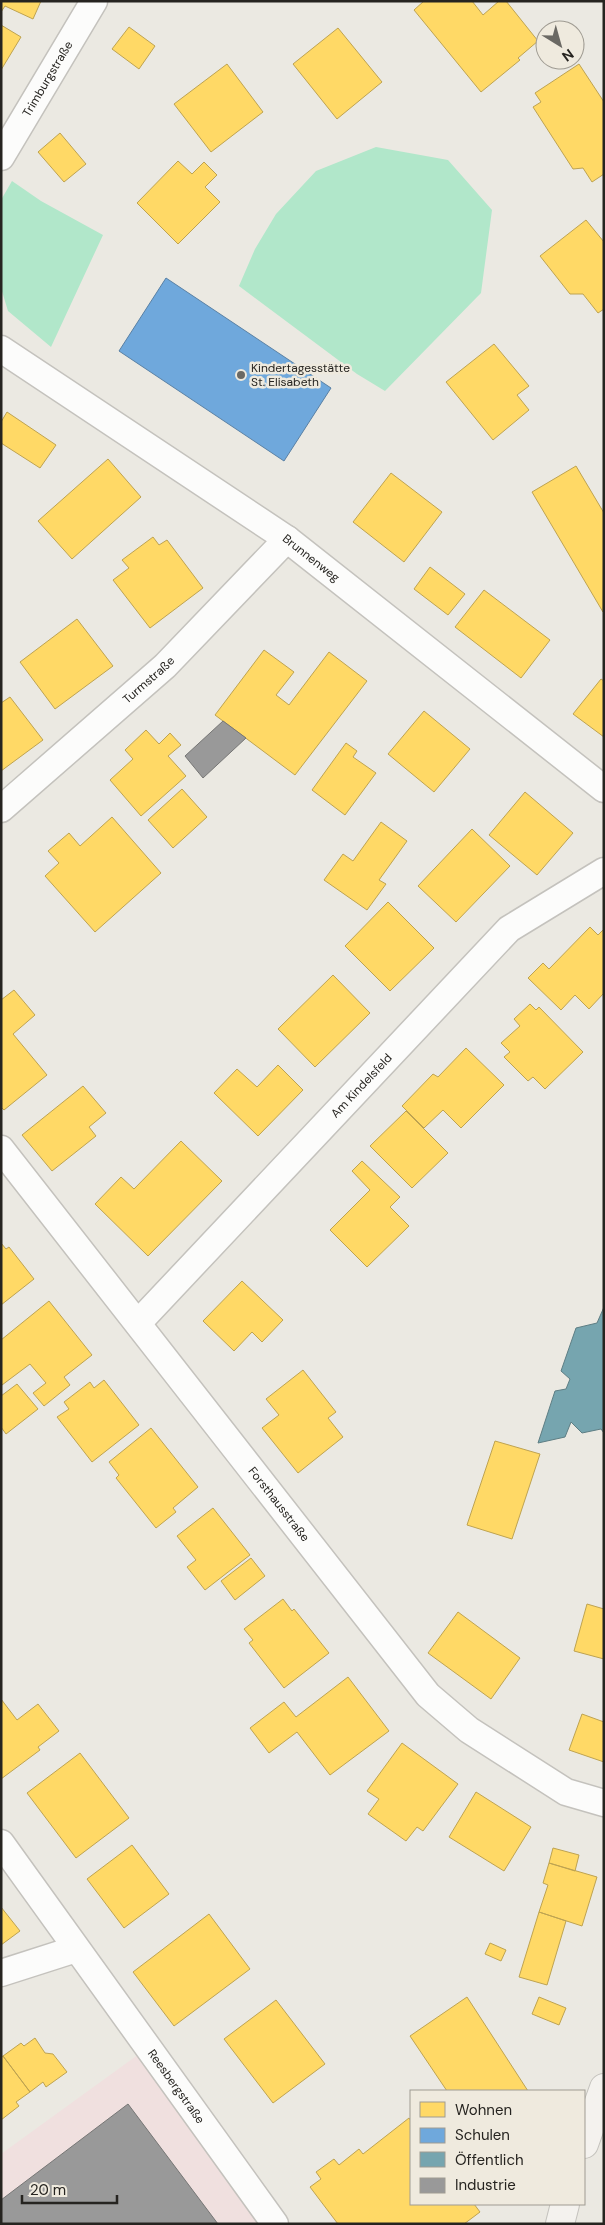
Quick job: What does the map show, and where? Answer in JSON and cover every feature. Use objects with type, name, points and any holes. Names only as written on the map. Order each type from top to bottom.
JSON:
[{"type":"main road","points":[[585,2141],[604,2088]]},
{"type":"main road","points":[[560,2224],[565,2205]]},
{"type":"street","name":"Trimburgstraße","points":[[1,157],[94,1]]},
{"type":"street","name":"Brunnenweg","points":[[1,349],[287,539],[604,789]]},
{"type":"street","name":"Turmstraße","points":[[1,809],[165,666],[287,539]]},
{"type":"street","name":"Am Kindelsfeld","points":[[138,1324],[509,929],[604,871]]},
{"type":"street","name":"Forsthausstraße","points":[[1,1149],[428,1695],[469,1730],[566,1792],[604,1803]]},
{"type":"street","name":"Reesbergstraße","points":[[1,1843],[274,2224]]},
{"type":"street","points":[[1,1973],[76,1949]]},
{"type":"shaded area","points":[[139,2054],[266,2224],[1,2224],[1,2154]]},
{"type":"green space","points":[[376,147],[448,160],[492,210],[481,293],[385,391],[357,374],[239,286],[255,249],[276,214],[316,171]]},
{"type":"green space","points":[[12,181],[41,201],[103,235],[51,347],[8,311],[1,288],[1,200]]},
{"type":"building: Wohnen","points":[[1,1],[41,1],[33,19],[5,6],[1,12]]},
{"type":"building: Wohnen","points":[[424,1],[472,1],[483,15],[499,1],[506,1],[535,37],[535,44],[518,58],[520,60],[481,92],[414,10]]},
{"type":"building: Wohnen","points":[[1,25],[21,37],[1,70]]},
{"type":"building: Wohnen","points":[[129,27],[155,46],[139,69],[112,49]]},
{"type":"building: Wohnen","points":[[338,28],[382,82],[337,119],[293,64]]},
{"type":"building: Wohnen","points":[[227,64],[263,112],[211,152],[174,104]]},
{"type":"building: Wohnen","points":[[570,70],[583,70],[604,102],[604,174],[592,182],[583,168],[573,169],[533,107],[541,102],[535,93]]},
{"type":"building: Wohnen","points":[[60,133],[86,164],[64,182],[38,152]]},
{"type":"building: Wohnen","points":[[178,161],[192,174],[204,162],[217,175],[205,187],[220,202],[178,244],[137,203]]},
{"type":"building: Wohnen","points":[[586,220],[604,242],[604,309],[598,313],[583,294],[570,294],[540,256]]},
{"type":"building: Wohnen","points":[[494,344],[529,386],[517,395],[529,410],[493,440],[446,382]]},
{"type":"building: Wohnen","points":[[7,412],[56,445],[40,468],[1,443],[1,422]]},
{"type":"building: Wohnen","points":[[108,459],[141,497],[72,559],[38,521]]},
{"type":"building: Wohnen","points":[[576,466],[604,513],[603,612],[532,492]]},
{"type":"building: Wohnen","points":[[391,473],[442,512],[404,562],[353,522]]},
{"type":"building: Wohnen","points":[[153,537],[159,545],[167,540],[203,588],[150,628],[113,580],[129,568],[122,560]]},
{"type":"building: Wohnen","points":[[430,567],[465,594],[448,615],[414,589]]},
{"type":"building: Wohnen","points":[[484,590],[550,640],[521,678],[455,627]]},
{"type":"building: Wohnen","points":[[77,619],[113,666],[55,709],[20,662]]},
{"type":"building: Wohnen","points":[[264,650],[294,672],[276,695],[289,705],[329,652],[367,681],[295,775],[215,715]]},
{"type":"building: Wohnen","points":[[601,679],[604,681],[604,737],[573,714]]},
{"type":"building: Wohnen","points":[[10,697],[43,740],[1,771],[1,703]]},
{"type":"building: Wohnen","points":[[424,711],[470,749],[434,792],[388,754]]},
{"type":"building: Wohnen","points":[[146,730],[159,744],[170,733],[181,745],[168,756],[186,776],[141,816],[110,780],[133,759],[125,750]]},
{"type":"building: Wohnen","points":[[346,743],[357,751],[353,757],[376,773],[345,815],[312,790]]},
{"type":"building: Wohnen","points":[[182,789],[207,817],[173,848],[148,820]]},
{"type":"building: Wohnen","points":[[525,792],[573,833],[537,875],[489,835]]},
{"type":"building: Wohnen","points":[[112,817],[161,873],[95,932],[45,876],[59,863],[48,851],[69,833],[80,846]]},
{"type":"building: Wohnen","points":[[381,822],[407,841],[379,880],[386,884],[367,910],[324,880],[343,854],[353,861]]},
{"type":"building: Wohnen","points":[[472,829],[510,866],[456,922],[418,886]]},
{"type":"building: Wohnen","points":[[388,902],[434,948],[390,991],[345,946]]},
{"type":"building: Wohnen","points":[[590,927],[598,935],[604,929],[604,993],[589,1009],[575,995],[561,1010],[528,978],[543,963],[549,969]]},
{"type":"building: Wohnen","points":[[333,975],[370,1013],[315,1067],[278,1029]]},
{"type":"building: Wohnen","points":[[14,990],[35,1015],[13,1034],[47,1075],[4,1110],[1,1107],[1,1000]]},
{"type":"building: Wohnen","points":[[530,1004],[536,1010],[539,1007],[583,1052],[545,1089],[533,1077],[528,1081],[504,1057],[510,1052],[501,1043],[520,1026],[514,1019]]},
{"type":"building: Wohnen","points":[[466,1048],[504,1085],[461,1128],[443,1110],[424,1128],[402,1106],[433,1074],[438,1077]]},
{"type":"building: Wohnen","points":[[278,1065],[303,1090],[258,1136],[214,1093],[237,1069],[257,1087]]},
{"type":"building: Wohnen","points":[[83,1086],[106,1113],[89,1127],[96,1136],[52,1171],[22,1135]]},
{"type":"building: Wohnen","points":[[406,1111],[448,1153],[412,1188],[370,1146]]},
{"type":"building: Wohnen","points":[[181,1141],[222,1181],[148,1256],[95,1204],[121,1177],[134,1189]]},
{"type":"building: Wohnen","points":[[362,1161],[400,1197],[390,1207],[409,1226],[367,1267],[330,1230],[370,1190],[352,1171]]},
{"type":"building: Wohnen","points":[[1,1243],[6,1249],[9,1247],[34,1279],[1,1305]]},
{"type":"building: Wohnen","points":[[242,1281],[283,1320],[262,1342],[252,1332],[234,1351],[203,1321]]},
{"type":"building: Wohnen","points":[[49,1301],[92,1355],[64,1377],[70,1385],[44,1406],[33,1393],[46,1383],[30,1364],[1,1384],[1,1340]]},
{"type":"building: Wohnen","points":[[303,1370],[336,1412],[328,1418],[343,1437],[298,1473],[262,1428],[279,1415],[266,1399]]},
{"type":"building: Wohnen","points":[[104,1380],[139,1425],[92,1462],[57,1417],[69,1409],[64,1402],[90,1382],[94,1388]]},
{"type":"building: Wohnen","points":[[17,1384],[38,1409],[6,1434],[1,1427],[1,1396]]},
{"type":"building: Wohnen","points":[[151,1428],[198,1487],[173,1508],[176,1512],[156,1528],[116,1478],[119,1475],[109,1462]]},
{"type":"building: Wohnen","points":[[495,1441],[540,1454],[512,1539],[467,1525]]},
{"type":"building: Wohnen","points":[[213,1508],[250,1555],[205,1590],[187,1567],[196,1560],[177,1536]]},
{"type":"building: Wohnen","points":[[251,1558],[265,1576],[235,1600],[221,1581]]},
{"type":"building: Wohnen","points":[[283,1599],[292,1611],[294,1609],[329,1653],[284,1688],[249,1643],[253,1640],[244,1629]]},
{"type":"building: Wohnen","points":[[587,1604],[604,1609],[604,1659],[574,1651]]},
{"type":"building: Wohnen","points":[[458,1612],[520,1658],[491,1699],[428,1653]]},
{"type":"building: Wohnen","points":[[348,1677],[389,1731],[330,1775],[297,1732],[269,1753],[250,1728],[284,1702],[296,1717]]},
{"type":"building: Wohnen","points":[[1,1699],[17,1720],[38,1704],[59,1731],[38,1747],[40,1750],[1,1779]]},
{"type":"building: Wohnen","points":[[582,1714],[604,1722],[604,1762],[569,1750]]},
{"type":"building: Wohnen","points":[[402,1743],[458,1784],[423,1831],[417,1827],[406,1841],[368,1814],[379,1799],[367,1791]]},
{"type":"building: Wohnen","points":[[80,1753],[129,1818],[76,1858],[27,1793]]},
{"type":"building: Wohnen","points":[[476,1792],[531,1827],[504,1871],[449,1837]]},
{"type":"building: Wohnen","points":[[132,1845],[169,1894],[124,1928],[87,1879]]},
{"type":"building: Wohnen","points":[[553,1848],[579,1855],[575,1871],[549,1863]]},
{"type":"building: Wohnen","points":[[549,1863],[597,1877],[582,1926],[539,1912],[548,1885],[543,1883]]},
{"type":"building: Wohnen","points":[[1,1907],[20,1931],[1,1945]]},
{"type":"building: Wohnen","points":[[539,1912],[566,1921],[547,1985],[519,1977]]},
{"type":"building: Wohnen","points":[[209,1914],[250,1969],[174,2026],[133,1972]]},
{"type":"building: Wohnen","points":[[490,1943],[506,1950],[501,1961],[485,1954]]},
{"type":"building: Wohnen","points":[[467,1997],[527,2090],[446,2090],[410,2036]]},
{"type":"building: Wohnen","points":[[539,1997],[566,2008],[559,2025],[532,2014]]},
{"type":"building: Wohnen","points":[[276,2000],[325,2064],[273,2103],[224,2039]]},
{"type":"building: Wohnen","points":[[35,2038],[45,2053],[53,2054],[67,2072],[46,2087],[43,2082],[30,2092],[3,2056],[21,2043],[24,2046]]},
{"type":"building: Wohnen","points":[[3,2056],[30,2092],[16,2102],[19,2106],[1,2120],[1,2057]]},
{"type":"building: Wohnen","points":[[409,2118],[410,2205],[475,2205],[480,2212],[464,2224],[338,2224],[310,2187],[321,2179],[316,2172],[334,2159],[339,2165],[359,2149],[363,2154]]},
{"type":"building: Schulen","points":[[166,278],[331,388],[284,461],[119,351]]},
{"type":"building: Öffentlich","points":[[604,1307],[604,1433],[601,1429],[582,1433],[571,1422],[565,1437],[538,1443],[555,1391],[566,1389],[570,1379],[561,1371],[576,1328],[597,1323]]},
{"type":"building: Industrie","points":[[223,721],[246,738],[203,778],[185,756]]},
{"type":"building: Industrie","points":[[128,2104],[218,2224],[1,2224],[1,2200]]},
{"type":"place","name":"Kindertagesstätte St. Elisabeth","points":[[241,375]]}]
